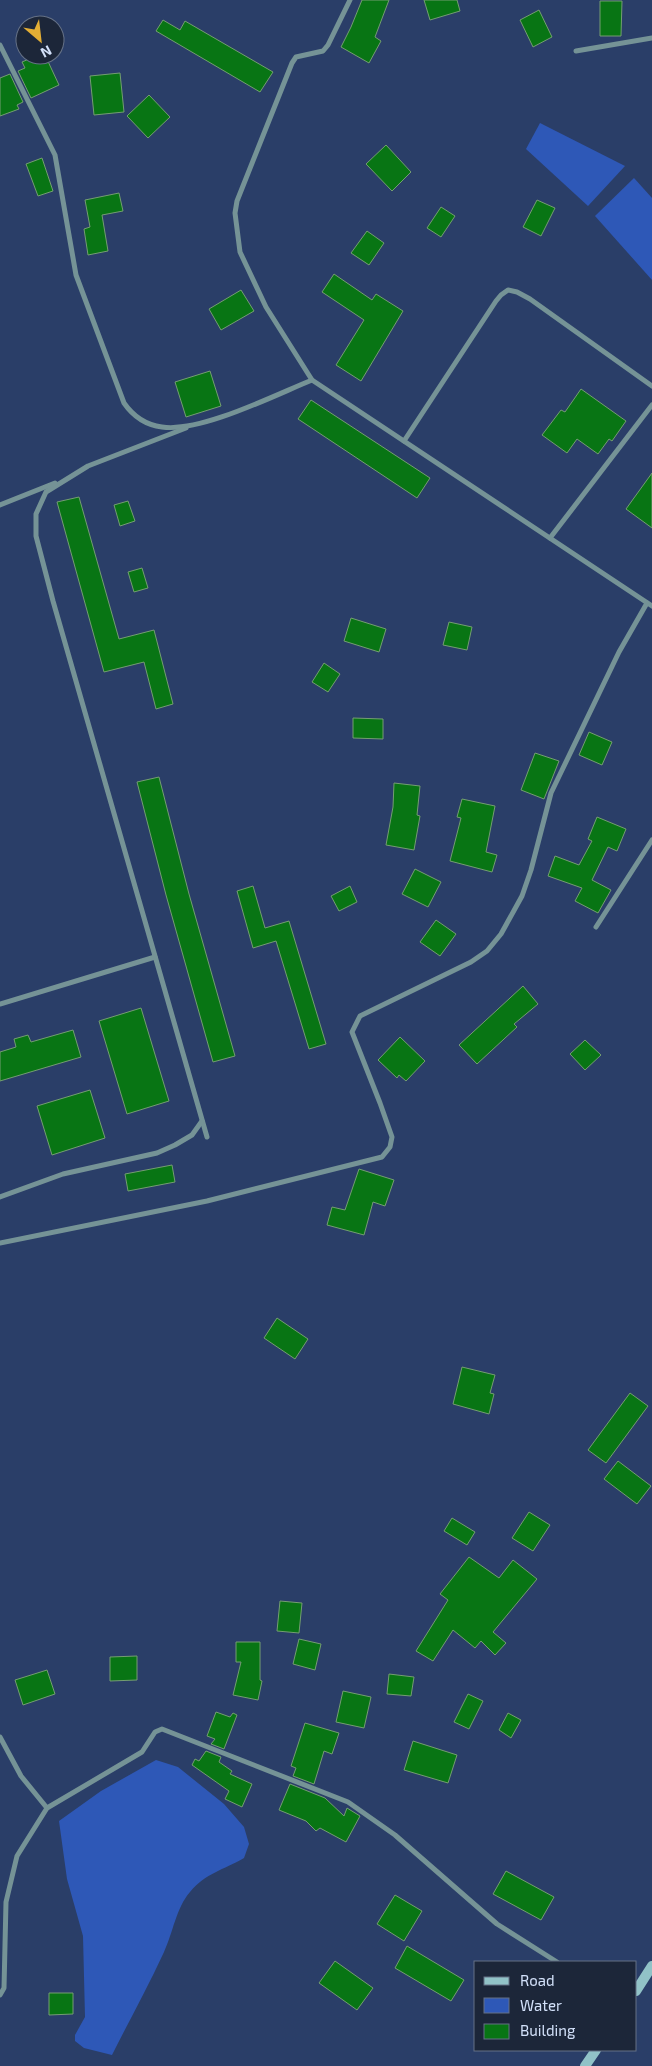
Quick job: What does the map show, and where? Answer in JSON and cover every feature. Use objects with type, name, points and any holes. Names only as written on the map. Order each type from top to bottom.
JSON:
[{"type":"street","points":[[0,1243],[208,1201],[382,1157],[390,1147],[392,1137],[352,1032],[354,1024],[360,1016],[382,1004],[471,962],[487,951],[501,934],[522,896],[531,870],[551,793],[619,652],[650,604],[312,380],[266,307],[240,252],[235,213],[237,201],[292,63],[296,57],[323,51],[328,45],[350,0]]},
{"type":"street","points":[[576,51],[652,38]]},
{"type":"street","points":[[0,45],[55,155],[76,275],[124,403],[132,414],[145,422],[161,427],[186,428]]},
{"type":"street","points":[[404,441],[496,302],[508,290],[530,299],[652,386]]},
{"type":"street","points":[[0,505],[64,479],[88,466],[265,400],[312,380]]},
{"type":"street","points":[[550,538],[652,405]]},
{"type":"street","points":[[64,479],[46,492],[36,514],[36,536],[207,1137]]},
{"type":"street","points":[[596,927],[652,840]]},
{"type":"street","points":[[0,1004],[155,957]]},
{"type":"street","points":[[0,1197],[63,1174],[157,1152],[175,1145],[192,1135],[202,1121]]},
{"type":"street","points":[[0,1995],[4,1988],[6,1902],[17,1856],[47,1808],[142,1752],[158,1729],[165,1729],[348,1802],[396,1835],[497,1924],[555,1961]]},
{"type":"street","points":[[0,1737],[21,1776],[47,1808]]},
{"type":"street","points":[[637,1989],[652,1966]]},
{"type":"street","points":[[585,2066],[595,2051]]},
{"type":"water","points":[[540,123],[625,166],[588,206],[526,149]]},
{"type":"water","points":[[634,178],[652,198],[652,280],[595,216]]},
{"type":"water","points":[[156,1760],[178,1767],[224,1804],[244,1827],[249,1844],[244,1858],[202,1880],[185,1898],[164,1952],[112,2055],[84,2048],[75,2041],[75,2035],[85,2017],[83,1936],[67,1879],[59,1821],[101,1791]]},
{"type":"building","points":[[362,0],[389,0],[375,37],[381,41],[369,63],[341,47]]},
{"type":"building","points":[[424,0],[457,0],[460,11],[430,20]]},
{"type":"building","points":[[600,1],[622,1],[621,36],[600,36]]},
{"type":"building","points":[[539,10],[552,37],[533,47],[520,20]]},
{"type":"building","points":[[163,20],[180,30],[185,21],[273,72],[260,92],[156,31]]},
{"type":"building","points":[[24,65],[50,65],[59,85],[31,98],[18,71],[25,68]]},
{"type":"building","points":[[120,73],[124,112],[94,115],[90,76]]},
{"type":"building","points":[[10,74],[23,102],[17,105],[19,109],[0,116],[0,78]]},
{"type":"building","points":[[149,95],[170,117],[148,138],[127,116]]},
{"type":"building","points":[[386,145],[411,172],[392,191],[366,164]]},
{"type":"building","points":[[42,158],[53,191],[38,196],[26,164]]},
{"type":"building","points":[[119,193],[123,211],[102,215],[108,251],[88,255],[84,229],[90,227],[85,200]]},
{"type":"building","points":[[537,200],[555,208],[541,236],[523,227]]},
{"type":"building","points":[[441,207],[455,216],[441,237],[427,228]]},
{"type":"building","points":[[367,231],[384,243],[369,265],[351,253]]},
{"type":"building","points":[[334,274],[372,300],[376,294],[403,311],[361,381],[336,365],[364,320],[322,292]]},
{"type":"building","points":[[241,290],[254,311],[221,330],[209,309]]},
{"type":"building","points":[[210,371],[221,406],[186,417],[175,382]]},
{"type":"building","points":[[581,389],[626,421],[612,441],[609,439],[598,454],[577,439],[567,453],[542,435],[561,410],[565,412]]},
{"type":"building","points":[[311,400],[430,478],[417,498],[298,419]]},
{"type":"building","points":[[652,473],[652,528],[626,509]]},
{"type":"building","points":[[79,497],[119,639],[154,630],[173,704],[156,709],[144,662],[104,672],[57,502]]},
{"type":"building","points":[[128,501],[135,521],[120,526],[114,505]]},
{"type":"building","points":[[142,568],[148,588],[134,592],[128,572]]},
{"type":"building","points":[[351,618],[386,629],[379,652],[344,641]]},
{"type":"building","points":[[449,622],[472,627],[467,650],[443,645]]},
{"type":"building","points":[[324,663],[340,674],[328,692],[312,682]]},
{"type":"building","points":[[353,718],[383,719],[383,739],[353,738]]},
{"type":"building","points":[[589,732],[612,742],[602,765],[579,755]]},
{"type":"building","points":[[535,753],[559,761],[544,799],[521,790]]},
{"type":"building","points":[[159,777],[189,894],[235,1056],[213,1062],[166,895],[137,782]]},
{"type":"building","points":[[394,783],[420,786],[417,815],[420,816],[414,850],[386,845],[393,807]]},
{"type":"building","points":[[462,799],[495,806],[486,852],[497,855],[492,872],[450,861],[461,818],[457,817]]},
{"type":"building","points":[[597,817],[626,829],[617,851],[608,847],[592,880],[611,890],[598,913],[575,901],[582,888],[548,876],[555,856],[579,865],[592,841],[588,839]]},
{"type":"building","points":[[415,869],[441,882],[428,907],[402,894]]},
{"type":"building","points":[[253,886],[265,928],[289,921],[326,1044],[309,1049],[276,941],[253,948],[237,891]]},
{"type":"building","points":[[350,886],[357,902],[339,911],[331,896]]},
{"type":"building","points":[[436,920],[456,934],[440,956],[420,942]]},
{"type":"building","points":[[523,986],[538,1004],[514,1024],[517,1027],[477,1064],[459,1045]]},
{"type":"building","points":[[141,1008],[169,1101],[127,1114],[99,1021]]},
{"type":"building","points":[[73,1030],[81,1057],[0,1081],[0,1052],[16,1047],[14,1039],[28,1035],[31,1042]]},
{"type":"building","points":[[400,1037],[425,1061],[406,1081],[399,1075],[397,1078],[378,1060]]},
{"type":"building","points":[[585,1040],[601,1055],[585,1070],[570,1054]]},
{"type":"building","points":[[90,1090],[105,1138],[52,1155],[37,1106]]},
{"type":"building","points":[[172,1165],[175,1182],[128,1191],[125,1174]]},
{"type":"building","points":[[359,1169],[394,1180],[385,1206],[373,1202],[364,1235],[327,1225],[332,1207],[345,1210]]},
{"type":"building","points":[[277,1318],[308,1339],[295,1359],[264,1338]]},
{"type":"building","points":[[462,1367],[495,1375],[490,1393],[494,1394],[489,1414],[453,1404]]},
{"type":"building","points":[[630,1393],[648,1406],[606,1463],[588,1450]]},
{"type":"building","points":[[618,1461],[651,1486],[637,1504],[604,1479]]},
{"type":"building","points":[[529,1512],[550,1525],[533,1551],[512,1538]]},
{"type":"building","points":[[452,1518],[475,1532],[467,1545],[444,1531]]},
{"type":"building","points":[[469,1557],[499,1578],[513,1560],[537,1579],[493,1632],[506,1643],[495,1655],[481,1641],[475,1648],[453,1630],[433,1661],[416,1651],[448,1600],[440,1594]]},
{"type":"building","points":[[280,1601],[302,1603],[299,1633],[277,1631]]},
{"type":"building","points":[[299,1639],[321,1644],[315,1670],[293,1664]]},
{"type":"building","points":[[236,1642],[260,1642],[260,1680],[262,1681],[258,1700],[233,1695],[241,1662],[236,1662]]},
{"type":"building","points":[[137,1656],[137,1680],[110,1681],[110,1657]]},
{"type":"building","points":[[47,1670],[55,1694],[23,1705],[15,1680]]},
{"type":"building","points":[[389,1674],[414,1677],[411,1696],[387,1694]]},
{"type":"building","points":[[343,1691],[371,1697],[364,1728],[336,1722]]},
{"type":"building","points":[[468,1694],[483,1701],[469,1729],[454,1722]]},
{"type":"building","points":[[216,1712],[230,1717],[233,1713],[237,1715],[224,1749],[211,1744],[215,1739],[207,1736]]},
{"type":"building","points":[[508,1713],[521,1720],[511,1738],[499,1730]]},
{"type":"building","points":[[305,1723],[339,1733],[332,1754],[324,1751],[314,1784],[293,1776],[296,1768],[291,1766]]},
{"type":"building","points":[[413,1741],[457,1755],[448,1783],[404,1770]]},
{"type":"building","points":[[206,1751],[221,1757],[219,1762],[232,1771],[230,1774],[252,1784],[242,1807],[225,1799],[229,1791],[192,1765],[195,1759],[199,1761]]},
{"type":"building","points":[[290,1784],[325,1798],[344,1816],[347,1808],[360,1816],[346,1842],[320,1828],[316,1831],[306,1821],[279,1810]]},
{"type":"building","points":[[506,1871],[554,1897],[541,1920],[493,1894]]},
{"type":"building","points":[[395,1895],[422,1911],[404,1941],[377,1924]]},
{"type":"building","points":[[407,1946],[464,1980],[451,2001],[395,1968]]},
{"type":"building","points":[[335,1961],[373,1988],[357,2010],[319,1983]]},
{"type":"building","points":[[49,1993],[73,1993],[73,2014],[49,2015]]}]
